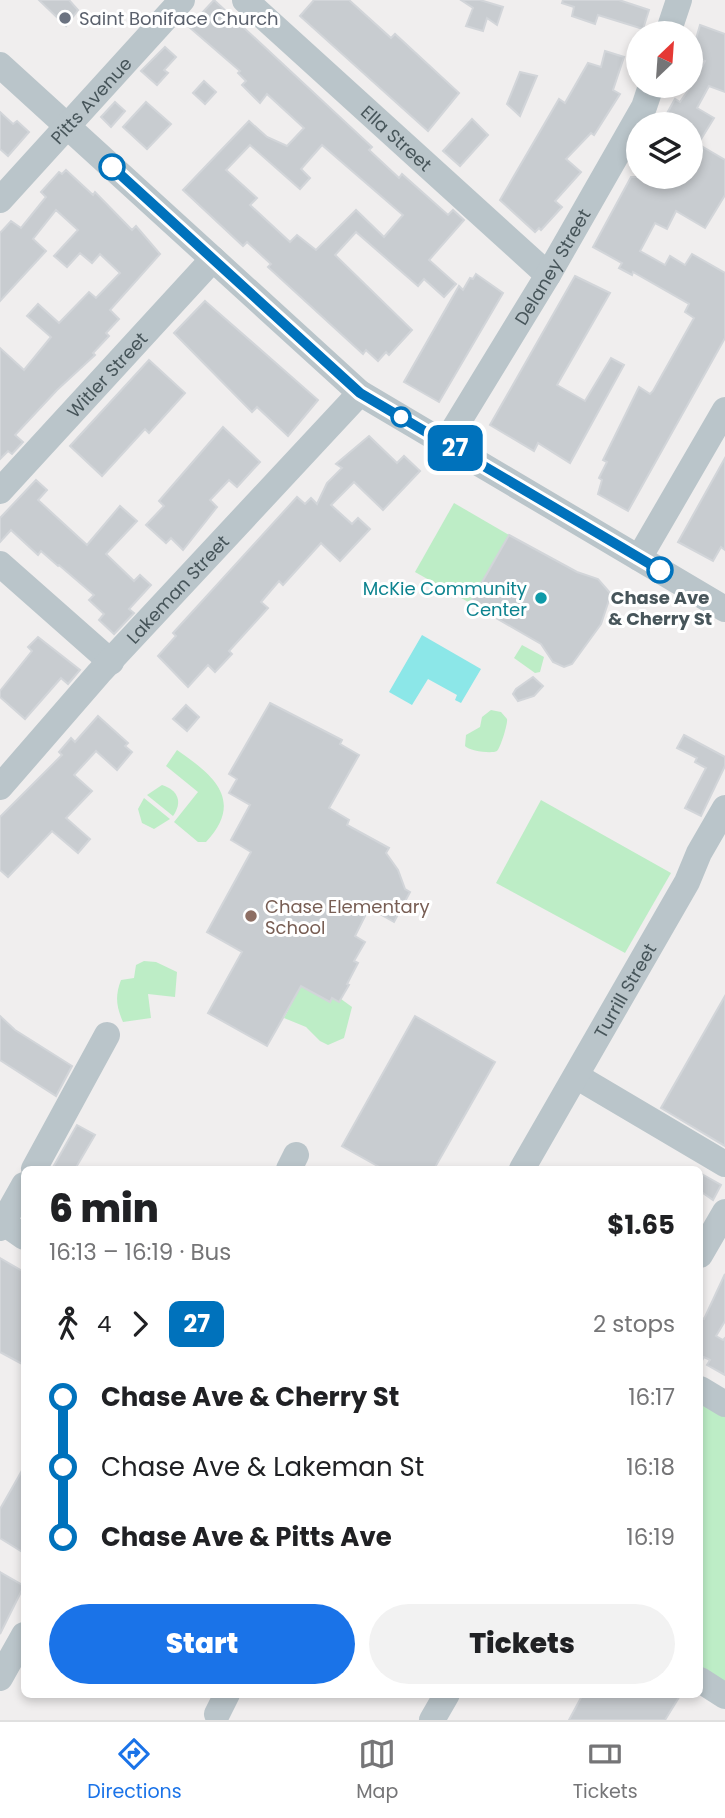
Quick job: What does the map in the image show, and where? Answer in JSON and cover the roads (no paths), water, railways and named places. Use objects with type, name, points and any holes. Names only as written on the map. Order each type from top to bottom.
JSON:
[{"type":"street","name":"Pitts Avenue","points":[[0,200],[182,0]]},
{"type":"street","name":"Ella Street","points":[[245,0],[548,275]]},
{"type":"street","points":[[672,21],[679,0]]},
{"type":"street","points":[[0,65],[360,393],[725,608]]},
{"type":"street","name":"Delaney Street","points":[[446,442],[548,275],[646,98]]},
{"type":"street","name":"Witler Street","points":[[0,491],[213,259]]},
{"type":"street","name":"Lakeman Street","points":[[0,787],[111,662],[360,393]]},
{"type":"street","points":[[639,558],[725,410]]},
{"type":"street","points":[[0,564],[111,662]]},
{"type":"street","name":"Turrill Street","points":[[524,1166],[725,808]]},
{"type":"street","points":[[36,1166],[107,1035]]},
{"type":"street","points":[[576,1076],[725,1164]]},
{"type":"street","points":[[7,1227],[21,1192]]},
{"type":"street","points":[[703,1250],[725,1212]]},
{"type":"street","points":[[703,1391],[725,1404]]},
{"type":"street","points":[[0,1678],[21,1640]]},
{"type":"street","points":[[703,1682],[725,1696]]},
{"type":"street","points":[[432,1720],[445,1698]]},
{"type":"water","points":[[422,635],[481,669],[461,703],[455,700],[457,695],[428,679],[412,705],[389,692]]},
{"type":"place","name":"Saint Boniface Church","points":[[65,18]]},
{"type":"place","name":"Chase Ave & Cherry St","points":[[660,570]]},
{"type":"place","name":"McKie Community Center","points":[[541,598]]},
{"type":"place","name":"Chase Elementary School","points":[[251,916]]}]
